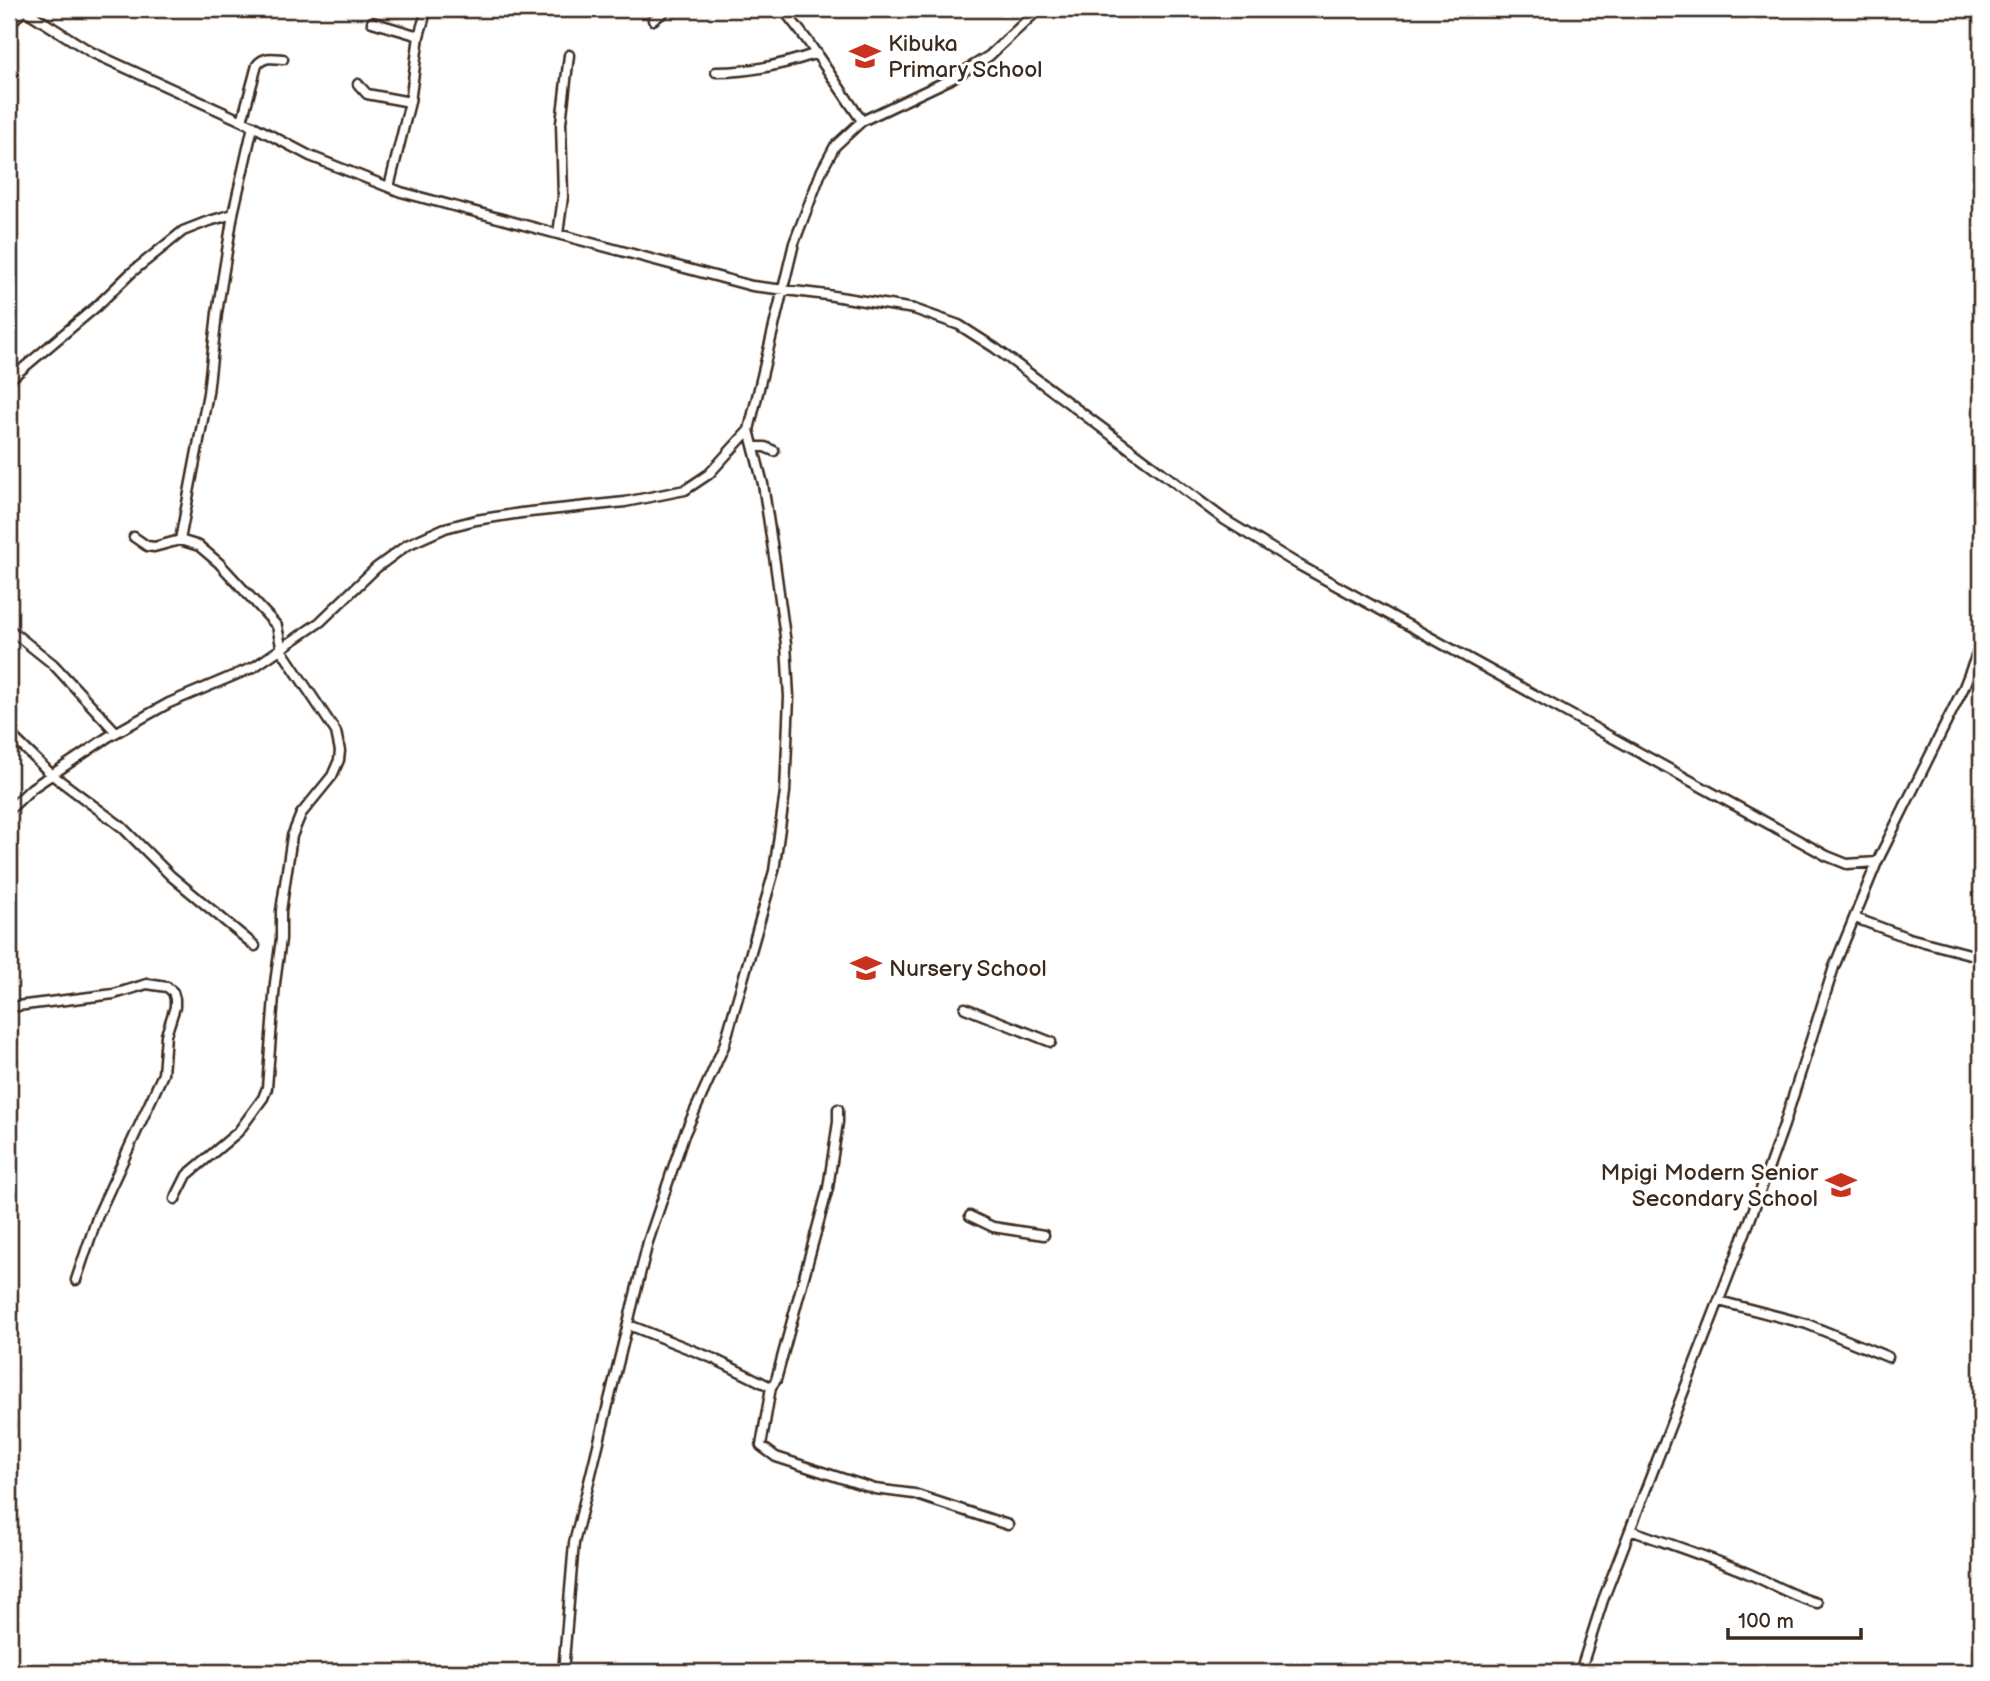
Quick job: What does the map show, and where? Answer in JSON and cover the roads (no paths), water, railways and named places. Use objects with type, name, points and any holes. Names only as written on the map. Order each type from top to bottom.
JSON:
[{"type":"street","points":[[9,24],[24,9],[91,52],[253,126],[310,156],[389,187],[752,286],[914,309],[959,325],[1005,355],[1225,520],[1299,565],[1827,856],[1847,864],[1877,862]]},
{"type":"street","points":[[389,187],[410,102],[419,36],[427,9]]},
{"type":"street","points":[[653,20],[668,9]]},
{"type":"street","points":[[783,9],[817,53],[862,121]]},
{"type":"street","points":[[9,810],[51,774],[116,732],[169,703],[254,667],[320,622],[376,568],[407,545],[446,528],[476,520],[625,502],[685,490],[709,474],[749,430],[794,243],[822,170],[835,146],[862,121],[951,79],[989,56],[1033,10]]},
{"type":"street","points":[[372,22],[419,36]]},
{"type":"street","points":[[716,72],[742,72],[795,61],[817,53]]},
{"type":"street","points":[[558,234],[563,197],[561,122],[569,55]]},
{"type":"street","points":[[242,121],[257,65],[267,58],[284,59]]},
{"type":"street","points":[[358,84],[368,94],[410,102]]},
{"type":"street","points":[[9,100],[9,106]]},
{"type":"street","points":[[180,540],[208,393],[217,313],[233,214],[253,126]]},
{"type":"street","points":[[9,380],[183,231],[233,214]]},
{"type":"street","points":[[563,1672],[574,1543],[648,1242],[684,1135],[724,1046],[774,871],[785,792],[789,697],[786,643],[765,497],[749,430]]},
{"type":"street","points":[[754,447],[765,447],[774,451]]},
{"type":"street","points":[[134,537],[147,546],[154,547],[180,540],[199,547],[219,563],[277,626],[282,651],[335,732],[340,751],[332,776],[301,814],[292,836],[281,911],[281,939],[267,1088],[263,1098],[238,1132],[187,1175],[175,1199]]},
{"type":"street","points":[[9,629],[53,664],[116,732]]},
{"type":"street","points":[[1580,1672],[1603,1600],[1784,1125],[1834,967],[1877,862],[1964,687],[1981,645]]},
{"type":"street","points":[[9,733],[51,774],[122,827],[171,876],[255,946]]},
{"type":"street","points":[[1855,918],[1920,942],[1981,957]]},
{"type":"street","points":[[9,1007],[114,994],[147,984],[167,987],[173,992],[175,999],[166,1035],[163,1073],[98,1215],[76,1280]]},
{"type":"street","points":[[965,1009],[1051,1042]]},
{"type":"street","points":[[838,1109],[828,1188],[776,1380],[771,1387],[761,1446],[776,1457],[875,1489],[914,1494],[1008,1525]]},
{"type":"street","points":[[970,1216],[993,1227],[1044,1235]]},
{"type":"street","points":[[1719,1301],[1807,1324],[1888,1357]]},
{"type":"street","points":[[629,1325],[712,1358],[771,1387]]},
{"type":"street","points":[[1630,1530],[1712,1559],[1771,1583],[1795,1597],[1817,1603]]},
{"type":"place","name":"Kibuka Primary School","points":[[865,56]]},
{"type":"place","name":"Nursery School","points":[[866,968]]},
{"type":"place","name":"Mpigi Modern Senior Secondary School","points":[[1841,1185]]}]
